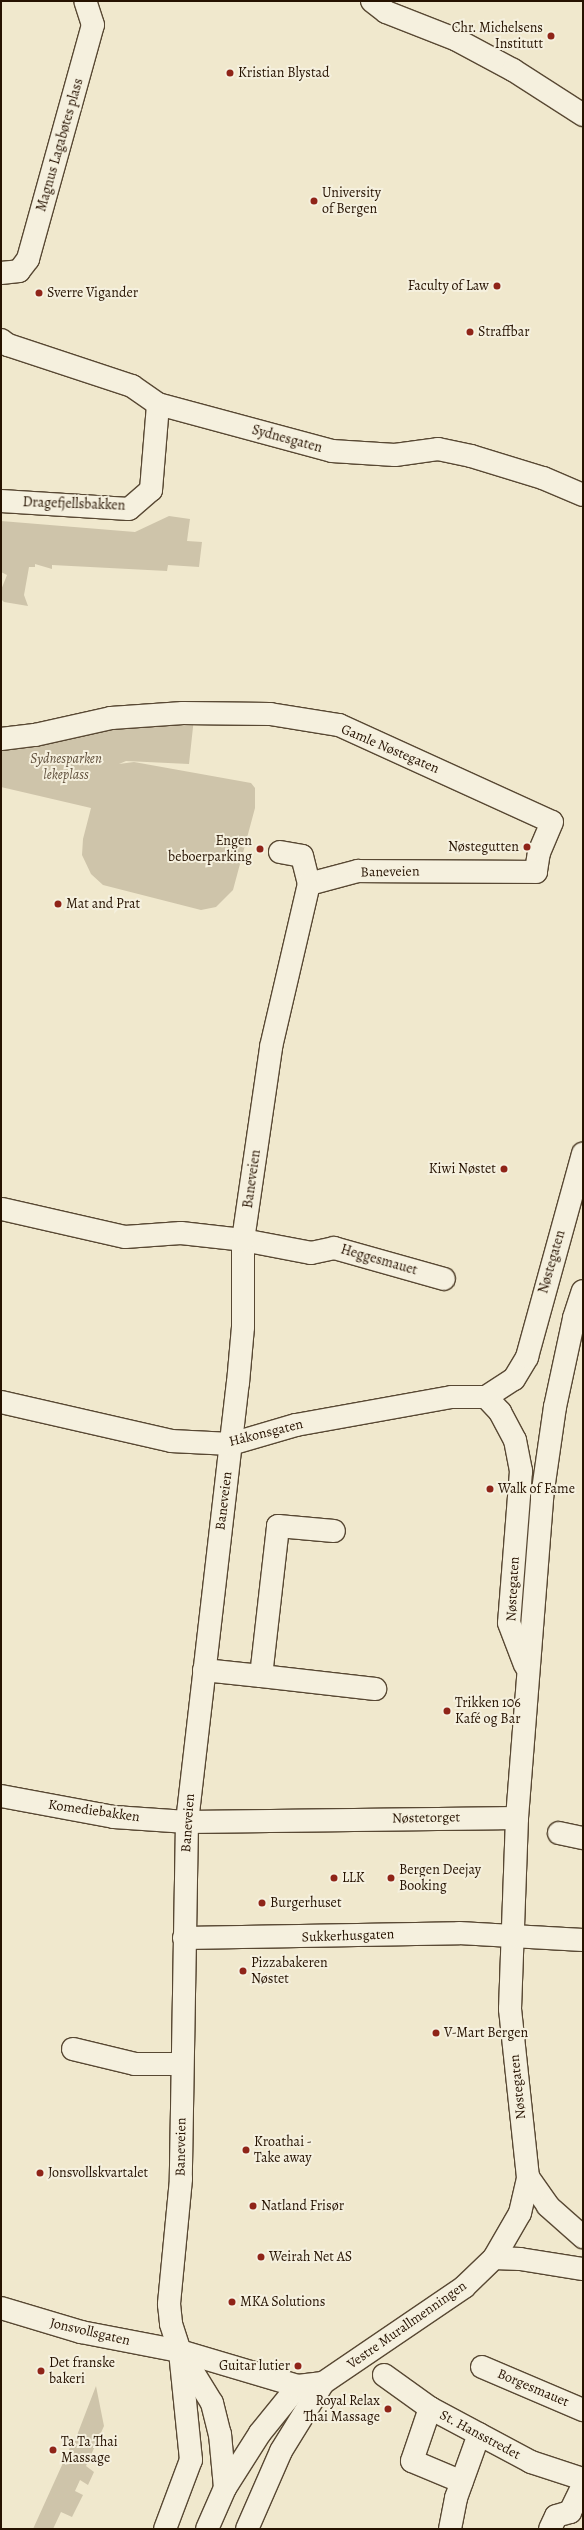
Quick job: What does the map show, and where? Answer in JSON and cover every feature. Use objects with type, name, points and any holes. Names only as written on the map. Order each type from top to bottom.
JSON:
[{"type":"street","name":"Magnus Lagabøtes plass","points":[[1,273],[19,271],[28,259],[93,25],[88,5],[85,1]]},
{"type":"street","points":[[372,1],[386,12],[457,40],[513,70],[583,115]]},
{"type":"street","name":"Sydnesgaten","points":[[1,340],[8,345],[132,386],[158,404],[332,451],[395,455],[438,449],[471,456],[544,478],[583,495]]},
{"type":"street","name":"Dragefjellsbakken","points":[[1,501],[129,509],[151,490],[158,404]]},
{"type":"street","name":"Gamle Nøstegaten","points":[[1,739],[35,735],[111,718],[183,713],[270,714],[339,725],[552,822],[539,852],[536,872]]},
{"type":"street","points":[[280,852],[302,856],[309,884]]},
{"type":"street","name":"Baneveien","points":[[180,2351],[171,2324],[169,2304],[181,2179],[187,1822],[243,1328],[243,1240],[271,1047],[309,884],[358,871],[536,872]]},
{"type":"street","name":"Nøstegaten","points":[[527,1672],[509,1623],[521,1471],[515,1440],[500,1412],[486,1397],[514,1378],[527,1358],[583,1154]]},
{"type":"street","name":"Heggesmauet","points":[[2,1209],[126,1237],[181,1233],[243,1240],[311,1253],[334,1248],[444,1279]]},
{"type":"street","name":"Nøstegaten","points":[[527,1672],[538,1530],[555,1407],[574,1318],[583,1291]]},
{"type":"street","name":"Håkonsgaten","points":[[1,1402],[171,1442],[231,1444],[296,1425],[452,1397],[486,1397]]},
{"type":"street","points":[[261,1676],[278,1526],[334,1531]]},
{"type":"street","points":[[204,1670],[375,1689]]},
{"type":"street","points":[[517,1818],[527,1672]]},
{"type":"street","name":"Komediebakken","points":[[1,1796],[114,1817],[187,1822]]},
{"type":"street","name":"Nøstegaten","points":[[517,1818],[510,2009],[528,2177],[548,2206],[583,2237]]},
{"type":"street","name":"Nøstetorget","points":[[187,1822],[517,1818]]},
{"type":"street","points":[[559,1832],[583,1838]]},
{"type":"street","name":"Sukkerhusgaten","points":[[184,1938],[512,1934],[564,1941],[583,1940]]},
{"type":"street","points":[[73,2049],[135,2064],[182,2064]]},
{"type":"street","name":"Vestre Murallmenningen","points":[[247,2529],[281,2451],[323,2383],[464,2287],[494,2258],[520,2213],[528,2177]]},
{"type":"street","points":[[494,2258],[520,2259],[583,2269]]},
{"type":"street","name":"Jonsvollsgaten","points":[[1,2308],[81,2332],[180,2351]]},
{"type":"street","points":[[180,2351],[212,2403],[220,2434],[225,2488]]},
{"type":"street","points":[[165,2529],[191,2460],[187,2400],[180,2351]]},
{"type":"street","name":"Vestre Murallmenningen","points":[[180,2351],[298,2386],[323,2383]]},
{"type":"street","name":"Borgesmauet","points":[[482,2367],[583,2410]]},
{"type":"street","name":"St. Hansstredet","points":[[384,2375],[430,2408],[531,2462],[583,2479]]},
{"type":"street","points":[[207,2529],[225,2488],[260,2433],[298,2386]]},
{"type":"street","points":[[430,2408],[412,2461],[462,2482]]},
{"type":"street","points":[[450,2529],[456,2498],[479,2434]]},
{"type":"street","points":[[550,2529],[556,2516],[570,2512],[583,2485]]},
{"type":"green space","points":[[169,516],[190,519],[187,541],[202,542],[199,567],[168,565],[167,571],[52,565],[52,569],[35,564],[35,567],[29,567],[24,595],[28,606],[4,602],[1,599],[1,590],[7,575],[1,572],[1,521],[135,532]]},
{"type":"green space","name":"Sydnesparken lekeplass","points":[[194,718],[189,764],[126,761],[119,764],[134,762],[251,783],[255,788],[255,808],[233,890],[216,907],[201,910],[103,885],[91,874],[82,855],[83,839],[91,808],[1,787],[1,743]]},
{"type":"green space","points":[[96,2386],[104,2426],[86,2466],[94,2472],[88,2485],[80,2480],[75,2491],[83,2495],[72,2517],[61,2512],[53,2529],[33,2529],[72,2443],[74,2443]]},
{"type":"place","name":"Chr. Michelsens Institutt","points":[[551,36]]},
{"type":"place","name":"Kristian Blystad","points":[[230,73]]},
{"type":"place","name":"University of Bergen","points":[[314,201]]},
{"type":"place","name":"Faculty of Law","points":[[497,286]]},
{"type":"place","name":"Sverre Vigander","points":[[39,293]]},
{"type":"place","name":"Straffbar","points":[[470,332]]},
{"type":"place","name":"Nøstegutten","points":[[527,847]]},
{"type":"place","name":"Engen beboerparking","points":[[260,849]]},
{"type":"place","name":"Mat and Prat","points":[[58,904]]},
{"type":"place","name":"Kiwi Nøstet","points":[[504,1169]]},
{"type":"place","name":"Walk of Fame","points":[[490,1489]]},
{"type":"place","name":"Trikken 106 Kafé og Bar","points":[[447,1711]]},
{"type":"place","name":"LLK","points":[[334,1878]]},
{"type":"place","name":"Bergen Deejay Booking","points":[[391,1878]]},
{"type":"place","name":"Burgerhuset","points":[[262,1903]]},
{"type":"place","name":"Pizzabakeren Nøstet","points":[[243,1971]]},
{"type":"place","name":"V-Mart Bergen","points":[[436,2033]]},
{"type":"place","name":"Kroathai - Take away","points":[[246,2150]]},
{"type":"place","name":"Jonsvollskvartalet","points":[[40,2173]]},
{"type":"place","name":"Natland Frisør","points":[[253,2206]]},
{"type":"place","name":"Weirah Net AS","points":[[261,2257]]},
{"type":"place","name":"MKA Solutions","points":[[232,2302]]},
{"type":"place","name":"Guitar lutier","points":[[298,2366]]},
{"type":"place","name":"Det franske bakeri","points":[[41,2371]]},
{"type":"place","name":"Royal Relax Thai Massage","points":[[388,2409]]},
{"type":"place","name":"Ta Ta Thai Massage","points":[[53,2450]]}]
